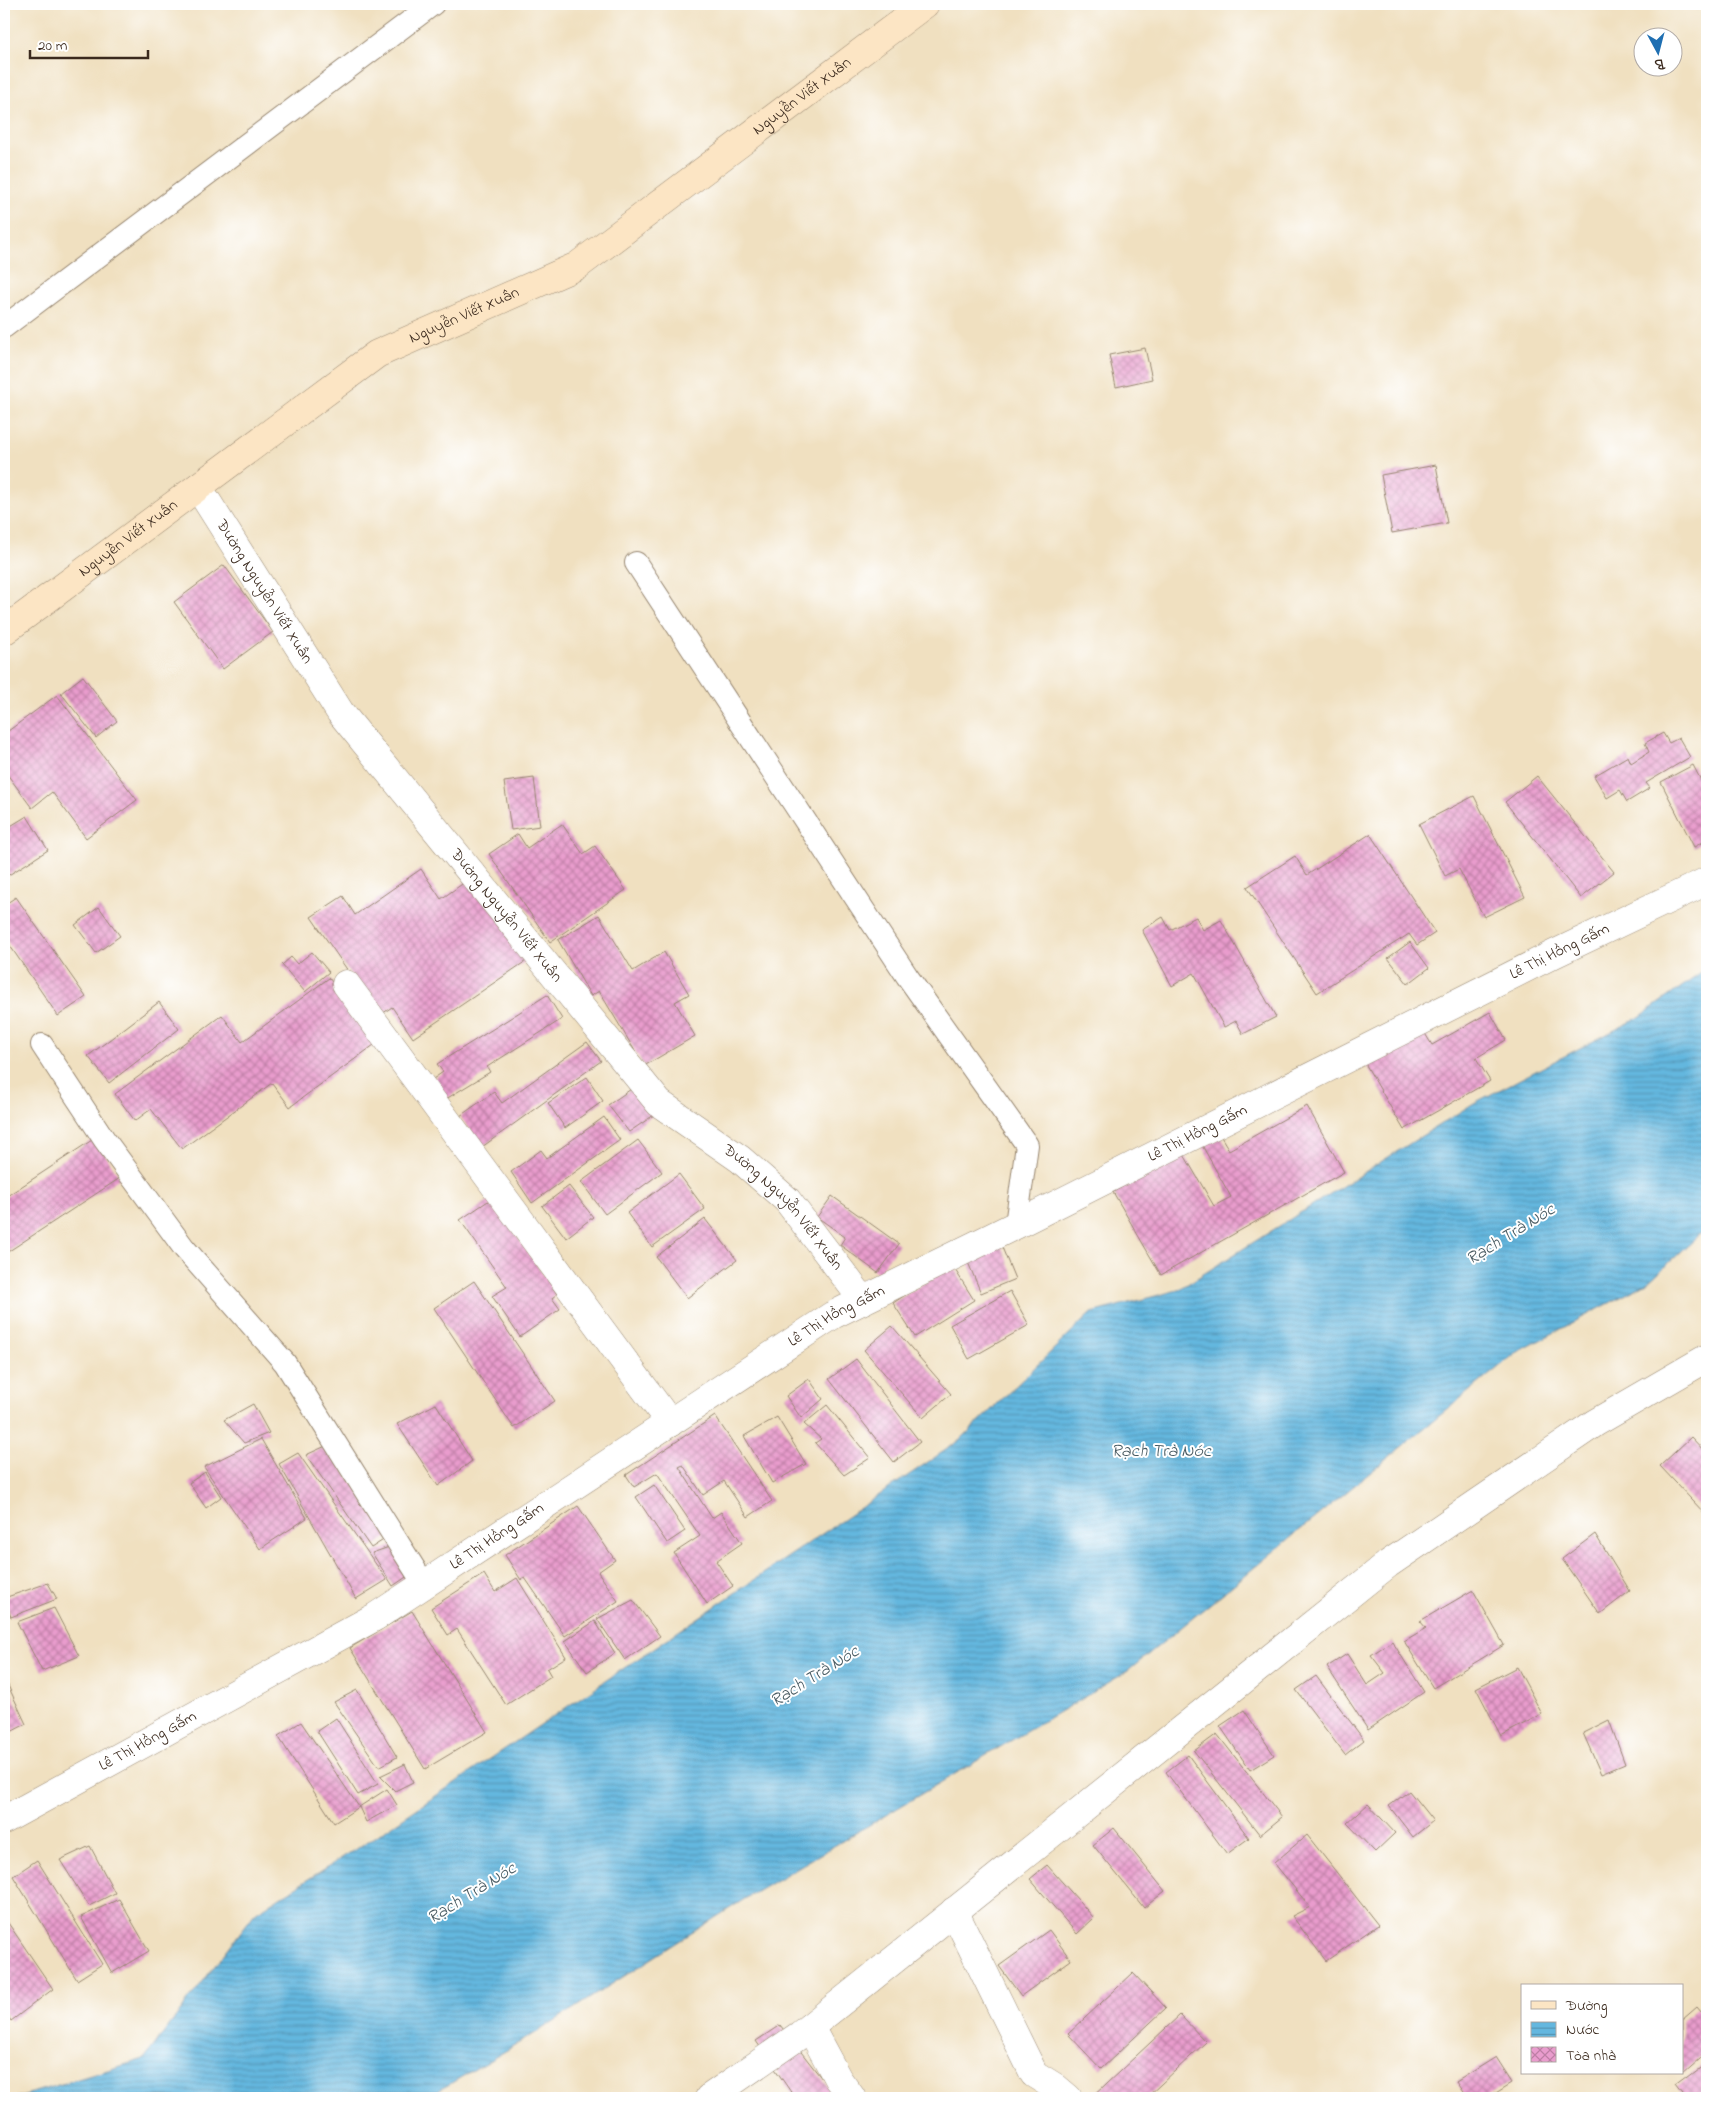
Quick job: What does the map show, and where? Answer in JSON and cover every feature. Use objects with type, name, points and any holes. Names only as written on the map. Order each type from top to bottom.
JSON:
[{"type":"street","name":"Nguyễn Viết Xuân","points":[[4,631],[377,354],[577,266],[925,4]]},
{"type":"street","name":"Đường Nguyễn Viết Xuân","points":[[198,487],[340,712],[659,1103],[740,1159],[787,1200],[863,1300]]},
{"type":"street","name":"Lê Thị Hồng Gấm","points":[[4,1820],[376,1617],[833,1315],[1554,954],[1707,881]]},
{"type":"street","points":[[346,984],[670,1423]]},
{"type":"street","points":[[710,2098],[810,2027],[1388,1564],[1595,1423],[1707,1358]]},
{"type":"street","points":[[954,1911],[1034,2074],[1068,2098]]},
{"type":"street","points":[[810,2027],[838,2079],[852,2098]]},
{"type":"lane","points":[[4,327],[433,4]]},
{"type":"lane","points":[[636,563],[907,976],[1027,1145],[1016,1225]]},
{"type":"lane","points":[[42,1045],[104,1139],[184,1248],[285,1363],[424,1584]]},
{"type":"water","name":"Rạch Trà Nóc","points":[[1707,969],[1707,1228],[1647,1283],[1516,1353],[1128,1671],[743,1900],[534,2034],[426,2098],[15,2098],[144,2059],[255,1913],[381,1833],[959,1441],[1091,1313],[1178,1290],[1474,1103],[1638,1018]]},
{"type":"building","points":[[1145,348],[1152,379],[1116,387],[1109,355]]},
{"type":"building","points":[[1436,465],[1447,523],[1392,533],[1381,475]]},
{"type":"building","points":[[224,565],[273,632],[223,669],[174,602]]},
{"type":"building","points":[[83,676],[117,721],[96,738],[61,693]]},
{"type":"building","points":[[57,695],[137,800],[86,838],[52,792],[32,808],[4,770],[4,734]]},
{"type":"building","points":[[1663,733],[1669,743],[1679,738],[1690,757],[1646,783],[1650,788],[1627,802],[1620,790],[1607,798],[1594,776],[1628,756],[1631,763],[1649,752],[1645,743]]},
{"type":"building","points":[[1693,765],[1707,792],[1707,840],[1694,847],[1661,782]]},
{"type":"building","points":[[1537,776],[1614,872],[1581,898],[1505,802]]},
{"type":"building","points":[[534,778],[540,826],[511,830],[504,782]]},
{"type":"building","points":[[1474,796],[1525,897],[1484,917],[1459,869],[1445,876],[1419,824]]},
{"type":"building","points":[[27,816],[48,850],[4,878],[4,830]]},
{"type":"building","points":[[562,824],[583,854],[595,846],[626,890],[550,942],[489,854],[518,834],[527,848]]},
{"type":"building","points":[[1370,834],[1435,933],[1417,945],[1409,934],[1317,993],[1247,887],[1295,856],[1307,875]]},
{"type":"building","points":[[421,869],[441,899],[472,877],[529,959],[413,1038],[392,1007],[379,1016],[311,917],[343,896],[355,915]]},
{"type":"building","points":[[16,897],[86,997],[58,1016],[4,937],[4,905]]},
{"type":"building","points":[[99,907],[120,936],[96,953],[75,925]]},
{"type":"building","points":[[599,915],[633,971],[664,952],[689,994],[675,1002],[695,1036],[644,1066],[599,991],[591,996],[558,940]]},
{"type":"building","points":[[1163,917],[1170,930],[1196,917],[1203,930],[1221,920],[1276,1017],[1243,1034],[1236,1021],[1224,1027],[1194,973],[1172,986],[1142,930]]},
{"type":"building","points":[[1410,942],[1429,968],[1408,984],[1388,958]]},
{"type":"building","points":[[312,952],[329,972],[305,992],[282,965],[291,957],[297,964]]},
{"type":"building","points":[[329,978],[378,1042],[290,1107],[272,1083],[182,1149],[151,1109],[135,1121],[115,1094],[222,1015],[242,1042]]},
{"type":"building","points":[[547,995],[562,1019],[487,1067],[490,1072],[446,1099],[433,1079],[443,1072],[437,1064]]},
{"type":"building","points":[[159,1002],[179,1029],[109,1083],[88,1056]]},
{"type":"building","points":[[1490,1012],[1506,1040],[1476,1058],[1490,1081],[1404,1130],[1363,1060],[1421,1027],[1432,1045]]},
{"type":"building","points":[[587,1042],[601,1061],[482,1147],[460,1116],[494,1092],[502,1103]]},
{"type":"building","points":[[587,1077],[603,1101],[565,1128],[548,1103]]},
{"type":"building","points":[[634,1087],[654,1115],[629,1132],[608,1105]]},
{"type":"building","points":[[1307,1106],[1344,1172],[1161,1275],[1113,1192],[1183,1153],[1214,1206],[1231,1197],[1199,1140],[1217,1130],[1229,1150]]},
{"type":"building","points":[[604,1117],[620,1140],[532,1203],[511,1172],[541,1150],[547,1158]]},
{"type":"building","points":[[95,1138],[120,1178],[6,1253],[4,1249],[4,1198]]},
{"type":"building","points":[[638,1140],[662,1172],[605,1214],[581,1182]]},
{"type":"building","points":[[679,1174],[705,1209],[652,1247],[627,1213]]},
{"type":"building","points":[[569,1186],[593,1217],[566,1238],[542,1206]]},
{"type":"building","points":[[832,1196],[899,1244],[878,1273],[840,1245],[845,1237],[817,1217]]},
{"type":"building","points":[[491,1199],[557,1294],[552,1298],[560,1309],[520,1337],[492,1296],[507,1287],[460,1220]]},
{"type":"building","points":[[705,1219],[737,1260],[687,1298],[656,1257]]},
{"type":"building","points":[[1001,1245],[1015,1279],[981,1293],[967,1260]]},
{"type":"building","points":[[952,1265],[974,1300],[915,1337],[893,1303]]},
{"type":"building","points":[[474,1281],[555,1401],[514,1428],[434,1308]]},
{"type":"building","points":[[1010,1291],[1029,1325],[969,1359],[950,1325]]},
{"type":"building","points":[[892,1326],[951,1394],[923,1418],[864,1350]]},
{"type":"building","points":[[856,1359],[920,1442],[894,1462],[829,1379]]},
{"type":"building","points":[[809,1379],[823,1399],[801,1418],[786,1396]]},
{"type":"building","points":[[253,1404],[269,1433],[244,1443],[224,1420]]},
{"type":"building","points":[[436,1404],[472,1461],[438,1486],[397,1424]]},
{"type":"building","points":[[827,1405],[870,1458],[844,1475],[815,1443],[821,1439],[804,1424]]},
{"type":"building","points":[[715,1416],[772,1501],[748,1517],[724,1481],[703,1495],[683,1465],[679,1467],[712,1518],[721,1512],[742,1543],[716,1561],[733,1586],[707,1604],[674,1553],[700,1536],[657,1473],[634,1487],[626,1475]]},
{"type":"building","points":[[777,1417],[806,1464],[772,1483],[744,1436]]},
{"type":"building","points":[[1691,1437],[1707,1454],[1707,1516],[1660,1466]]},
{"type":"building","points":[[261,1439],[307,1518],[260,1549],[204,1467]]},
{"type":"building","points":[[328,1445],[388,1537],[371,1548],[306,1455]]},
{"type":"building","points":[[298,1453],[387,1580],[356,1599],[279,1464]]},
{"type":"building","points":[[205,1472],[221,1497],[206,1508],[189,1483]]},
{"type":"building","points":[[654,1485],[685,1531],[667,1543],[636,1497]]},
{"type":"building","points":[[578,1506],[615,1560],[598,1572],[618,1601],[565,1636],[525,1578],[521,1580],[505,1555]]},
{"type":"building","points":[[1595,1534],[1630,1591],[1600,1614],[1562,1559]]},
{"type":"building","points":[[392,1546],[412,1573],[393,1586],[372,1553]]},
{"type":"building","points":[[484,1574],[495,1592],[517,1578],[566,1657],[547,1669],[551,1676],[506,1705],[457,1629],[448,1635],[431,1608]]},
{"type":"building","points":[[48,1583],[57,1599],[11,1617],[4,1598]]},
{"type":"building","points":[[1473,1590],[1504,1645],[1433,1688],[1404,1641],[1426,1628],[1420,1621]]},
{"type":"building","points":[[633,1600],[660,1636],[625,1660],[597,1619]]},
{"type":"building","points":[[54,1608],[79,1656],[42,1671],[17,1622]]},
{"type":"building","points":[[412,1611],[487,1732],[425,1769],[350,1648]]},
{"type":"building","points":[[595,1621],[615,1653],[587,1672],[565,1641]]},
{"type":"building","points":[[1392,1641],[1424,1692],[1368,1730],[1327,1667],[1347,1654],[1367,1685],[1385,1673],[1371,1655]]},
{"type":"building","points":[[1517,1667],[1542,1714],[1501,1736],[1476,1688]]},
{"type":"building","points":[[1316,1676],[1364,1740],[1345,1755],[1296,1690]]},
{"type":"building","points":[[4,1677],[26,1724],[7,1734],[4,1726]]},
{"type":"building","points":[[357,1690],[397,1757],[379,1767],[334,1702]]},
{"type":"building","points":[[1244,1710],[1274,1755],[1250,1770],[1220,1726]]},
{"type":"building","points":[[336,1718],[378,1784],[358,1795],[317,1731]]},
{"type":"building","points":[[1609,1720],[1625,1764],[1601,1774],[1583,1733]]},
{"type":"building","points":[[301,1722],[359,1807],[334,1823],[278,1736]]},
{"type":"building","points":[[1217,1734],[1282,1817],[1260,1835],[1194,1751]]},
{"type":"building","points":[[1188,1755],[1249,1838],[1227,1854],[1166,1772]]},
{"type":"building","points":[[405,1764],[413,1782],[395,1791],[380,1776]]},
{"type":"building","points":[[387,1789],[397,1805],[366,1822],[359,1807]]},
{"type":"building","points":[[1409,1791],[1433,1821],[1413,1837],[1389,1806]]},
{"type":"building","points":[[1368,1804],[1395,1833],[1375,1852],[1347,1823]]},
{"type":"building","points":[[1114,1828],[1165,1891],[1144,1908],[1093,1845]]},
{"type":"building","points":[[1307,1835],[1378,1925],[1326,1961],[1292,1916],[1310,1907],[1274,1863]]},
{"type":"building","points":[[90,1846],[115,1893],[89,1906],[60,1860]]},
{"type":"building","points":[[37,1860],[102,1964],[77,1980],[13,1876]]},
{"type":"building","points":[[1047,1865],[1094,1918],[1077,1934],[1030,1879]]},
{"type":"building","points":[[119,1899],[149,1951],[112,1973],[81,1917]]},
{"type":"building","points":[[4,1917],[53,1989],[11,2021],[4,2010]]},
{"type":"building","points":[[1049,1930],[1071,1960],[1021,1996],[999,1966]]},
{"type":"building","points":[[1133,1973],[1166,2008],[1101,2069],[1068,2034]]},
{"type":"building","points":[[1697,2007],[1707,2019],[1707,2051],[1684,2071],[1684,2018]]},
{"type":"building","points":[[1180,2015],[1206,2042],[1146,2098],[1091,2098]]},
{"type":"building","points":[[780,2025],[837,2098],[795,2098],[756,2041]]},
{"type":"building","points":[[1496,2057],[1512,2082],[1486,2098],[1467,2098],[1456,2082]]},
{"type":"building","points":[[1707,2062],[1707,2098],[1686,2098],[1676,2085]]}]
